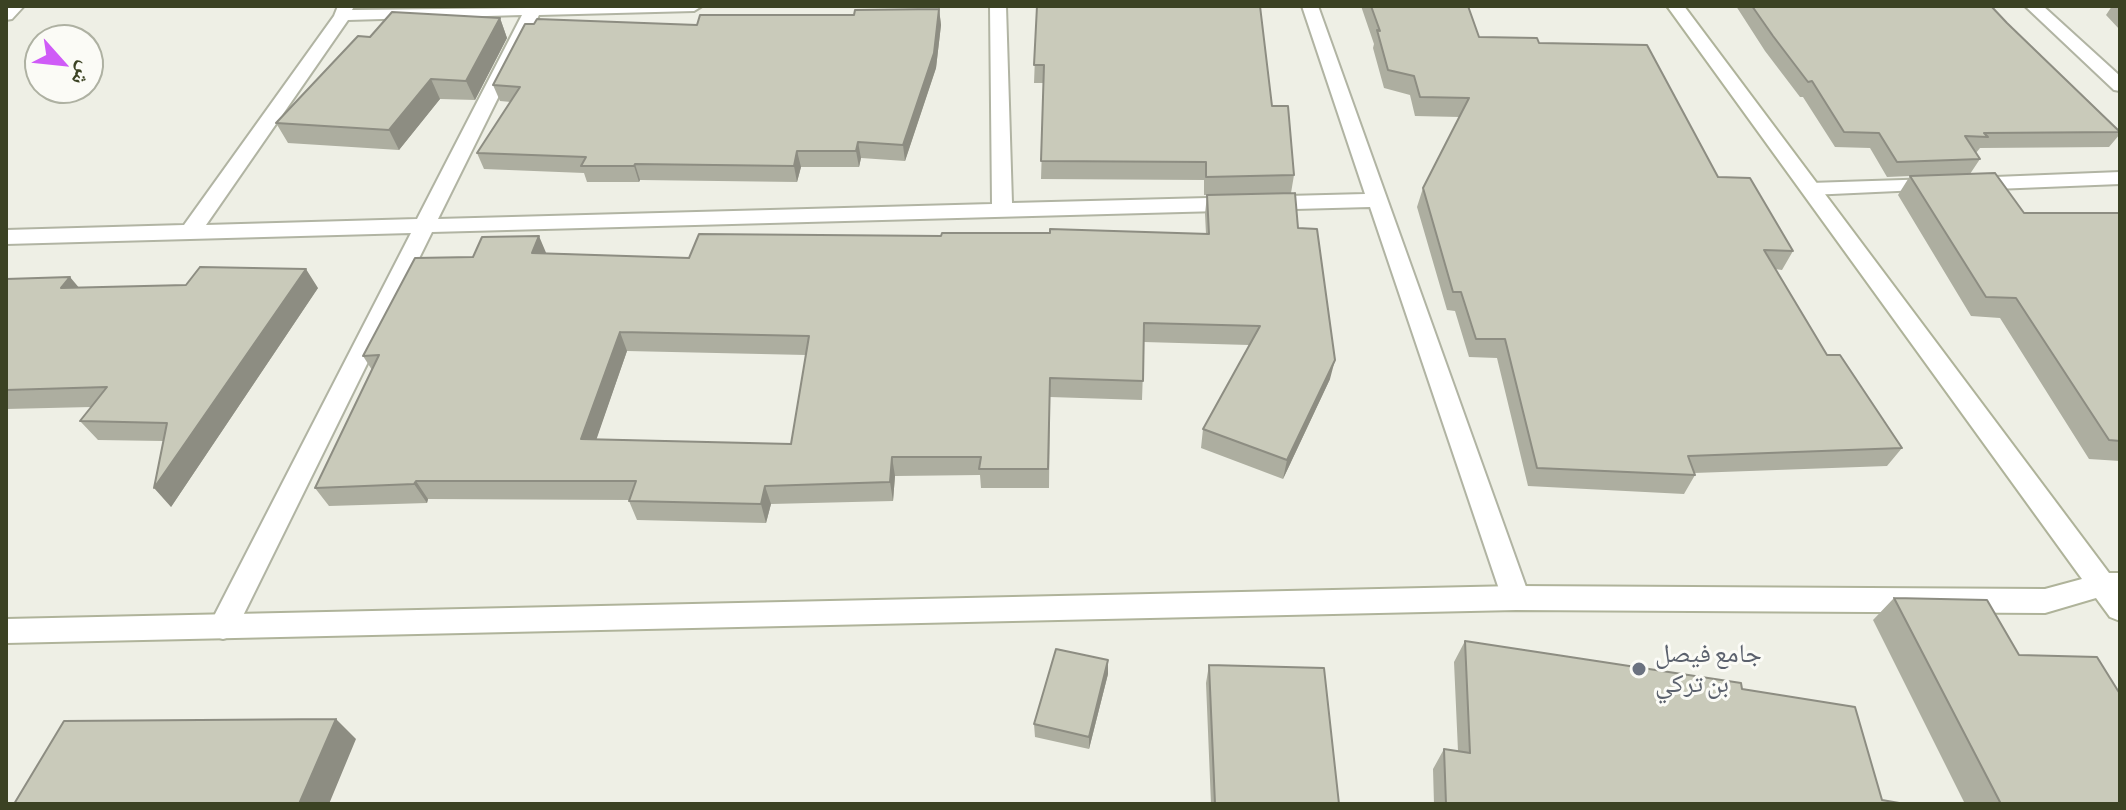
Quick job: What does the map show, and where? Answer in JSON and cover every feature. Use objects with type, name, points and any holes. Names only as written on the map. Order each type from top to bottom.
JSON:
[{"type":"street","points":[[6,15],[16,6]]},
{"type":"street","points":[[190,232],[344,10],[694,6]]},
{"type":"street","points":[[998,6],[1002,210]]},
{"type":"street","points":[[1310,6],[1516,598]]},
{"type":"street","points":[[1675,6],[2111,585],[2120,609]]},
{"type":"street","points":[[2033,6],[2120,86]]},
{"type":"street","points":[[223,627],[534,8]]},
{"type":"street","points":[[1810,189],[2120,178]]},
{"type":"street","points":[[6,237],[1377,200]]},
{"type":"street","points":[[6,631],[1516,598],[2045,601],[2111,585]]},
{"type":"building","points":[[1037,6],[1260,6],[1272,106],[1288,106],[1294,175],[1206,177],[1206,162],[1041,161],[1044,65],[1034,65]]},
{"type":"building","points":[[1371,6],[1468,6],[1479,37],[1537,38],[1539,43],[1647,45],[1718,177],[1750,178],[1793,251],[1764,250],[1827,355],[1840,355],[1902,448],[1688,456],[1695,475],[1537,468],[1505,339],[1476,339],[1461,292],[1453,292],[1423,188],[1469,98],[1420,97],[1414,76],[1388,70]]},
{"type":"building","points":[[1752,6],[1991,6],[2120,132],[1984,133],[1988,137],[1965,136],[1980,159],[1897,162],[1879,133],[1844,132],[1812,81],[1808,82]]},
{"type":"building","points":[[939,9],[934,53],[903,145],[858,142],[856,151],[797,151],[794,166],[581,166],[586,157],[477,153],[520,87],[493,85],[525,24],[534,24],[537,19],[697,25],[700,15],[854,15],[855,10]]},
{"type":"building","points":[[392,12],[500,18],[466,81],[431,79],[389,130],[276,123],[358,36],[370,37]]},
{"type":"building","points":[[1995,173],[2024,213],[2120,213],[2120,441],[2109,440],[2016,298],[1986,297],[1910,176]]},
{"type":"building","points":[[1295,193],[1298,228],[1317,229],[1335,360],[1287,460],[1203,429],[1260,326],[1144,323],[1143,381],[1050,378],[1048,469],[979,469],[981,457],[892,457],[890,482],[765,486],[761,504],[629,501],[636,481],[416,481],[414,484],[315,488],[379,355],[363,356],[415,258],[473,257],[482,237],[539,236],[532,253],[689,258],[699,234],[941,236],[942,233],[1050,233],[1050,229],[1209,234],[1207,195]],"holes":[[[620,332],[809,336],[791,444],[581,439]]]},
{"type":"building","points":[[200,267],[306,269],[154,488],[167,423],[80,421],[107,387],[6,390],[6,279],[70,277],[61,288],[186,285]]},
{"type":"building","points":[[1894,598],[1987,600],[2019,655],[2097,657],[2120,694],[2120,804],[2001,804]]},
{"type":"building","points":[[1465,641],[1741,683],[1742,689],[1855,707],[1882,800],[1905,804],[1446,804],[1444,749],[1470,753]]},
{"type":"building","points":[[1056,649],[1108,660],[1089,737],[1034,724]]},
{"type":"building","points":[[1209,665],[1324,668],[1339,804],[1215,804]]},
{"type":"building","points":[[336,719],[299,804],[14,804],[64,721]]},
{"type":"place","name":"جامع فيصل بن تركي","points":[[1639,669]]}]
